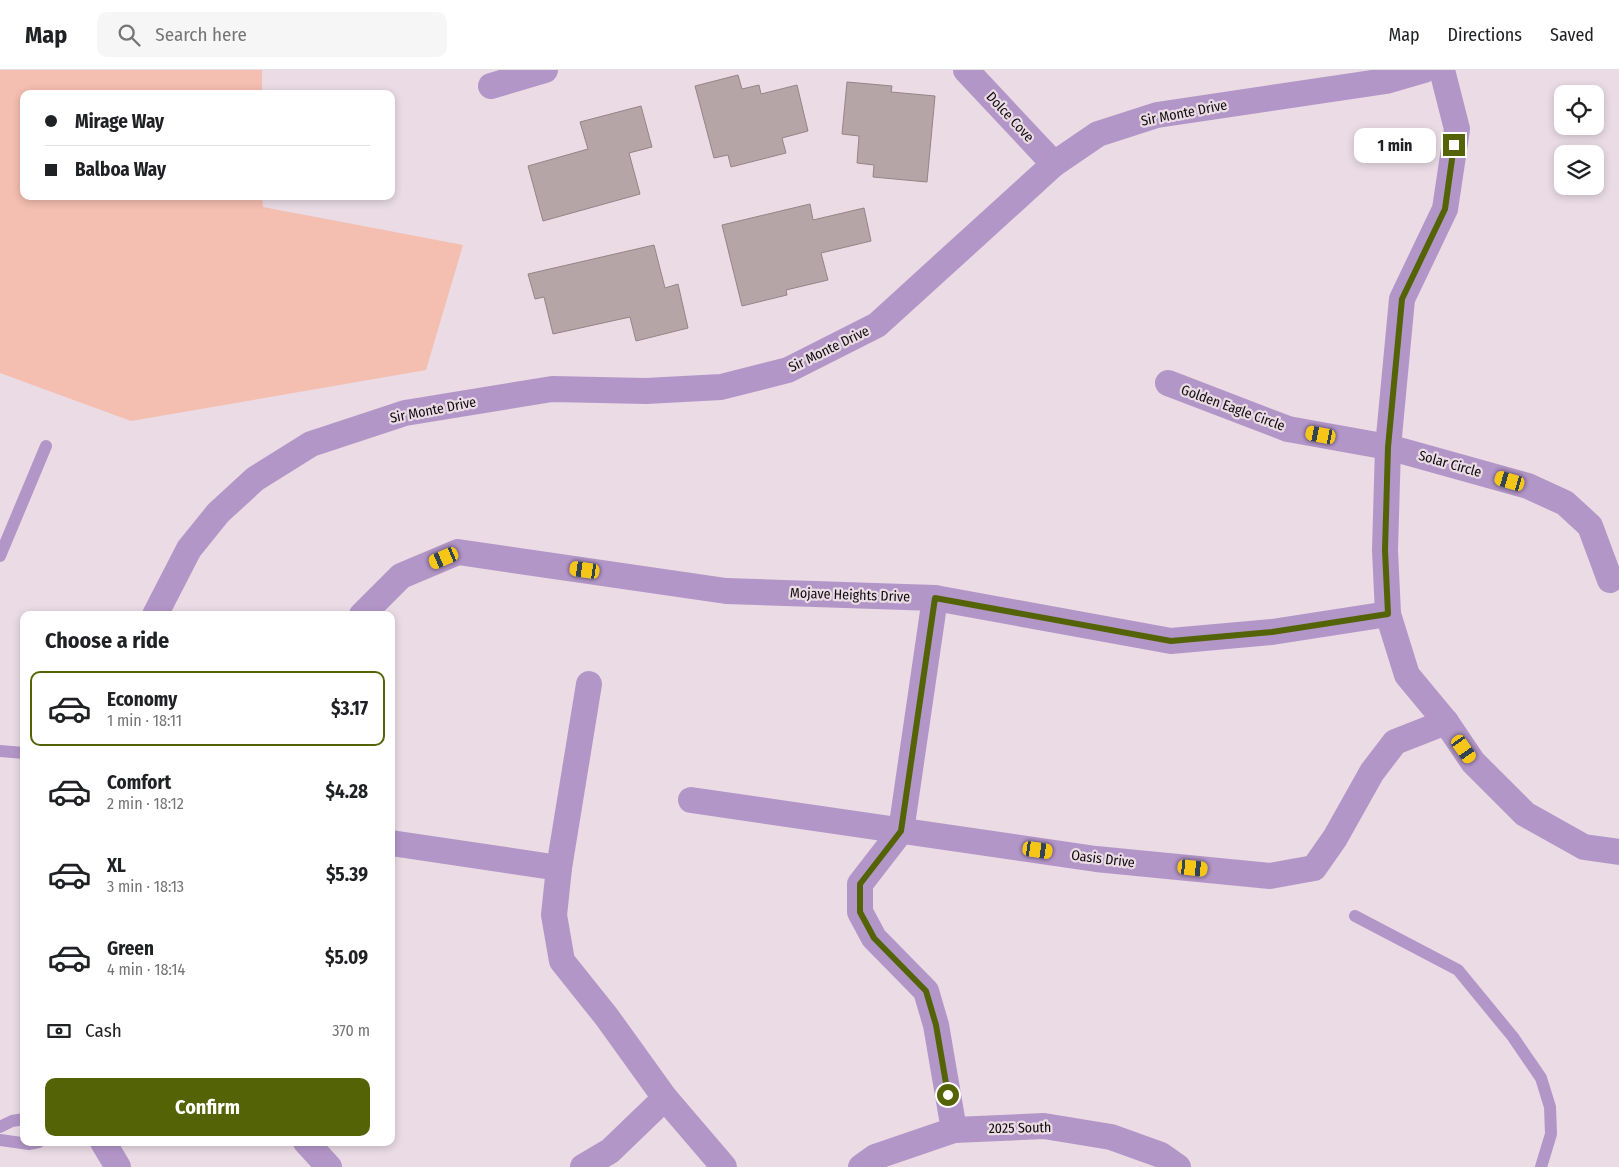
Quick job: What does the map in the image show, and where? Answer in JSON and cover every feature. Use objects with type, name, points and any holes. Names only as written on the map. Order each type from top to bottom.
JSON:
[{"type":"street","points":[[491,86],[545,70]]},
{"type":"street","name":"Dolce Cove","points":[[966,70],[1054,164]]},
{"type":"street","name":"Sir Monte Drive","points":[[157,611],[189,549],[218,513],[255,479],[311,444],[405,413],[552,389],[646,391],[721,387],[788,370],[877,325],[1054,164],[1098,134],[1157,115],[1386,81],[1424,70]]},
{"type":"street","points":[[1442,70],[1457,129],[1445,209],[1402,299],[1388,447],[1385,550],[1388,614],[1407,676],[1446,722],[1473,762],[1525,814],[1584,846],[1619,852]]},
{"type":"street","name":"Golden Eagle Circle","points":[[1168,383],[1288,429],[1388,447]]},
{"type":"street","name":"Solar Circle","points":[[1388,447],[1528,486],[1565,504],[1590,526],[1610,580]]},
{"type":"street","name":"Mojave Heights Drive","points":[[366,611],[402,576],[458,552],[726,591],[935,598],[1171,641],[1272,632],[1388,614]]},
{"type":"street","points":[[935,598],[901,831],[860,884],[860,912],[874,938],[926,991],[936,1025],[954,1130]]},
{"type":"street","points":[[589,684],[559,868],[554,915],[562,961],[606,1016],[665,1098],[724,1167]]},
{"type":"street","name":"Oasis Drive","points":[[691,800],[1096,859],[1270,876],[1314,868],[1335,838],[1372,772],[1395,742],[1446,722]]},
{"type":"street","points":[[395,844],[559,868]]},
{"type":"street","points":[[583,1167],[610,1151],[665,1098]]},
{"type":"street","name":"2025 South","points":[[861,1167],[875,1157],[954,1130],[1044,1126],[1112,1137],[1161,1155],[1178,1167]]},
{"type":"street","points":[[105,1146],[118,1167]]},
{"type":"street","points":[[310,1146],[330,1167]]},
{"type":"lane","points":[[0,556],[46,446]]},
{"type":"lane","points":[[0,751],[20,753]]},
{"type":"lane","points":[[1355,916],[1458,970],[1513,1036],[1541,1078],[1550,1107],[1551,1134],[1541,1167]]},
{"type":"lane","points":[[0,1127],[12,1121],[20,1120]]},
{"type":"lane","points":[[0,1140],[20,1143]]},
{"type":"shaded area","points":[[0,70],[262,70],[262,90],[20,90],[20,200],[262,200],[263,207],[463,245],[426,370],[131,421],[0,373]]},
{"type":"building","points":[[738,75],[742,89],[759,85],[761,94],[797,85],[808,131],[782,138],[786,153],[731,167],[728,155],[714,158],[695,86]]},
{"type":"building","points":[[847,82],[892,86],[891,92],[935,96],[927,182],[873,177],[874,165],[857,163],[859,136],[842,134]]},
{"type":"building","points":[[641,106],[652,147],[629,153],[640,194],[543,221],[528,166],[588,149],[580,122]]},
{"type":"building","points":[[810,204],[813,220],[864,208],[871,241],[821,253],[828,280],[786,290],[787,295],[742,306],[722,225]]},
{"type":"building","points":[[654,245],[665,288],[678,284],[688,328],[636,341],[630,317],[553,334],[544,297],[535,299],[528,274]]},
{"type":"route","points":[[948,1095],[936,1025],[926,991],[874,938],[860,912],[860,884],[901,831],[935,598],[1171,641],[1272,632],[1388,614],[1385,550],[1388,447],[1402,299],[1445,209],[1454,145]]}]
